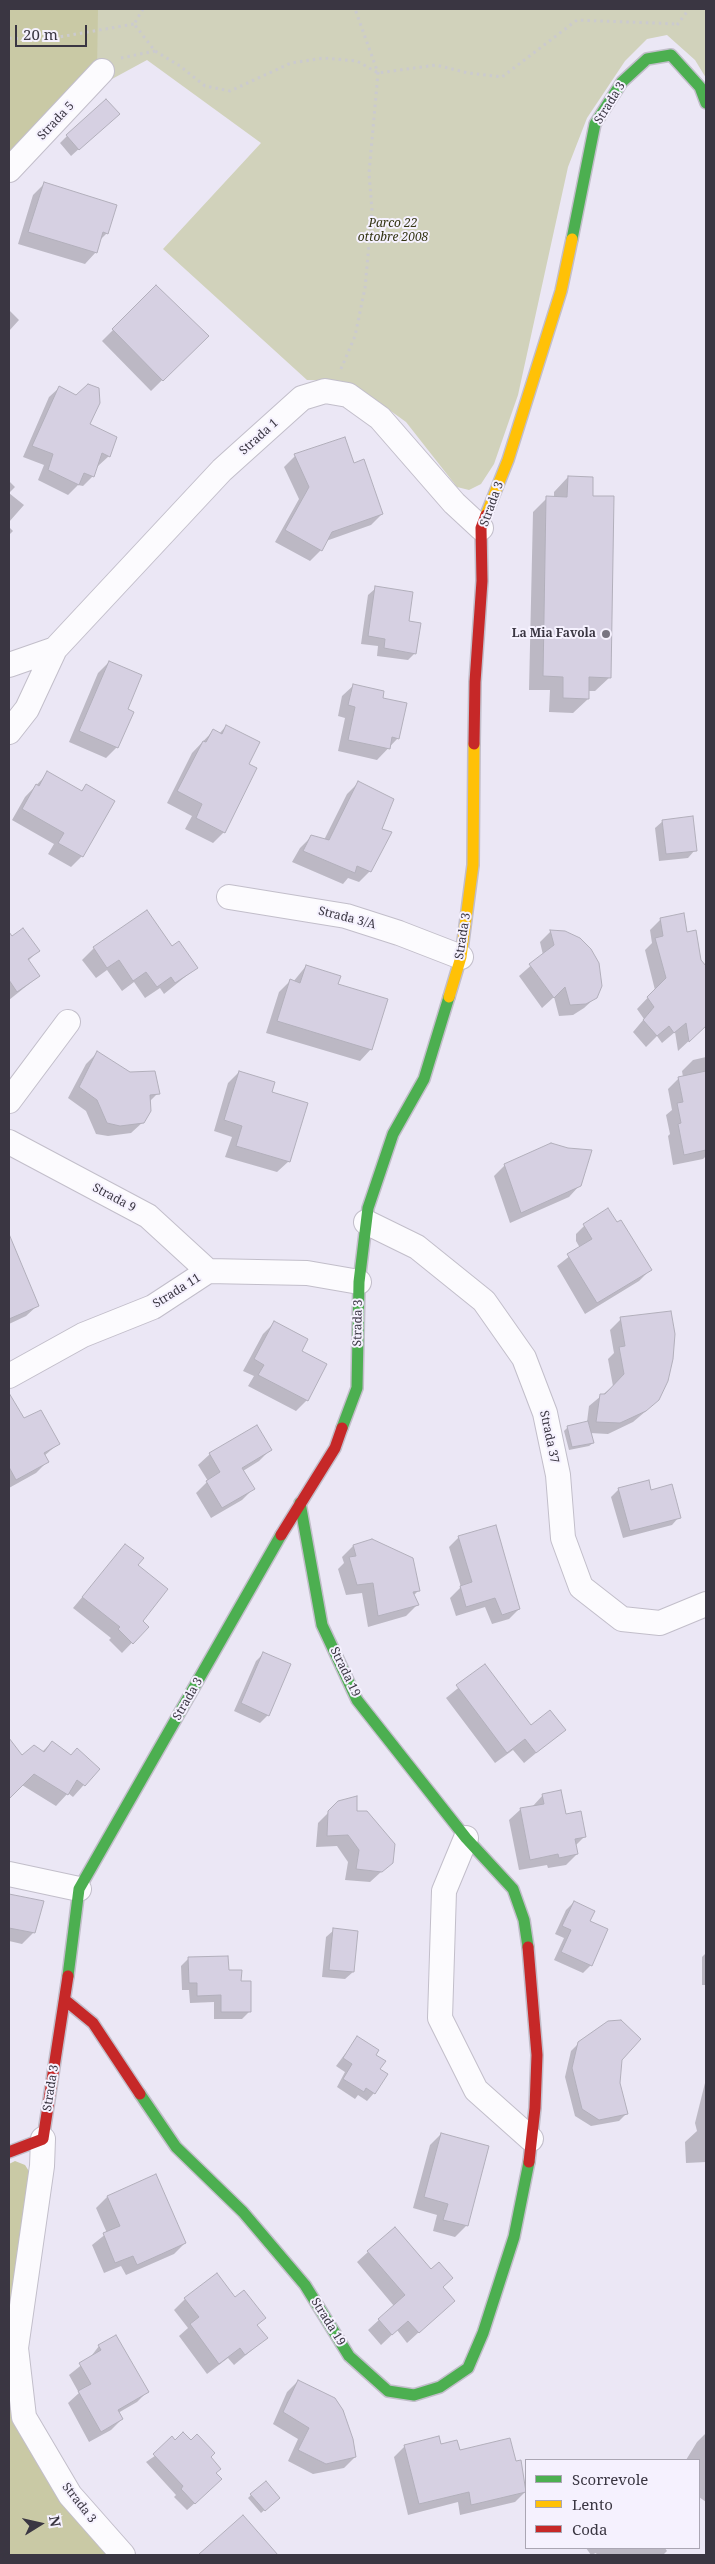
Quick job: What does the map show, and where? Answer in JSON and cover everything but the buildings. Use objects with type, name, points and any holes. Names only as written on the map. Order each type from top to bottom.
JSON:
[{"type":"street","name":"Strada 3","points":[[123,2555],[70,2495],[24,2417],[16,2348],[42,2166],[43,2140],[65,2000],[79,1889],[300,1503],[335,1448],[357,1388],[359,1282],[368,1208],[392,1134],[424,1079],[461,956],[473,865],[474,682],[482,580],[481,528],[508,460],[561,291],[595,124],[622,82],[647,59],[671,55],[700,87],[706,103]]},
{"type":"street","name":"Strada 5","points":[[9,170],[102,71]]},
{"type":"street","name":"Strada 1","points":[[9,732],[26,709],[55,649],[222,470],[302,398],[325,391],[348,395],[380,418],[454,503],[481,528]]},
{"type":"street","name":"Strada 1","points":[[9,665],[55,649]]},
{"type":"street","name":"Strada 3/A","points":[[229,897],[346,916],[399,932],[461,956]]},
{"type":"street","points":[[9,1101],[68,1022]]},
{"type":"street","name":"Strada 9","points":[[9,1142],[148,1216],[208,1271]]},
{"type":"street","name":"Strada 37","points":[[366,1222],[418,1247],[484,1301],[524,1358],[545,1412],[558,1475],[563,1538],[581,1588],[622,1619],[660,1623],[706,1604]]},
{"type":"street","name":"Strada 11","points":[[9,1376],[83,1335],[153,1307],[208,1271],[307,1273],[359,1282]]},
{"type":"street","name":"Strada 19","points":[[65,2000],[93,2023],[176,2147],[243,2212],[305,2285],[349,2356],[388,2392],[414,2395],[440,2387],[468,2368],[483,2333],[514,2237],[531,2139],[537,2055],[529,1951],[524,1920],[513,1889],[466,1838],[357,1700],[322,1624],[300,1503]]},
{"type":"street","points":[[466,1838],[444,1891],[440,2018],[476,2090],[531,2139]]},
{"type":"street","points":[[9,1874],[79,1889]]},
{"type":"street","points":[[9,2152],[43,2140]]},
{"type":"path","points":[[9,38],[42,40],[134,24],[143,9]]},
{"type":"path","points":[[325,391],[344,365],[355,336],[365,288],[372,210],[368,173],[378,72],[355,9]]},
{"type":"path","points":[[134,24],[155,51],[180,66],[205,86],[230,91],[291,63],[324,58],[356,61],[378,72],[436,65],[468,73],[502,77],[577,20],[677,24],[690,9]]},
{"type":"path","points":[[102,71],[117,59],[155,51]]},
{"type":"green space","name":"Parco 22 ottobre 2008","points":[[9,9],[706,9],[706,78],[695,60],[667,35],[647,39],[625,61],[587,118],[568,167],[518,395],[494,464],[481,484],[469,490],[457,487],[406,422],[363,391],[342,381],[307,380],[163,249],[261,143],[147,60],[112,79]]},
{"type":"green space","points":[[9,9],[98,9],[97,70],[9,161]]},
{"type":"green space","points":[[15,2161],[25,2165],[32,2176],[9,2333],[9,2164]]},
{"type":"green space","points":[[9,2364],[111,2555],[9,2555]]},
{"type":"traffic: fast","points":[[572,239],[595,124],[622,82],[647,59],[671,55],[700,87],[706,103]]},
{"type":"traffic: fast","points":[[342,1428],[357,1388],[359,1282],[368,1208],[393,1134],[424,1079],[449,997]]},
{"type":"traffic: fast","points":[[300,1503],[322,1625],[357,1700],[466,1838],[513,1889],[524,1920],[528,1947]]},
{"type":"traffic: fast","points":[[68,1976],[79,1889],[281,1535]]},
{"type":"traffic: fast","points":[[140,2094],[176,2147],[243,2212],[305,2285],[349,2356],[388,2391],[414,2395],[440,2387],[468,2368],[483,2333],[514,2237],[529,2162]]},
{"type":"traffic: slow","points":[[486,515],[508,460],[561,291],[572,239]]},
{"type":"traffic: slow","points":[[449,997],[461,957],[473,865],[474,744]]},
{"type":"traffic: jam","points":[[474,744],[475,682],[482,581],[481,528],[486,515]]},
{"type":"traffic: jam","points":[[281,1535],[335,1448],[342,1428]]},
{"type":"traffic: jam","points":[[528,1947],[537,2055],[535,2108],[529,2162]]},
{"type":"traffic: jam","points":[[9,2152],[43,2139],[68,1976]]},
{"type":"traffic: jam","points":[[65,2000],[93,2023],[140,2094]]},
{"type":"place","name":"La Mia Favola","points":[[606,634]]}]
